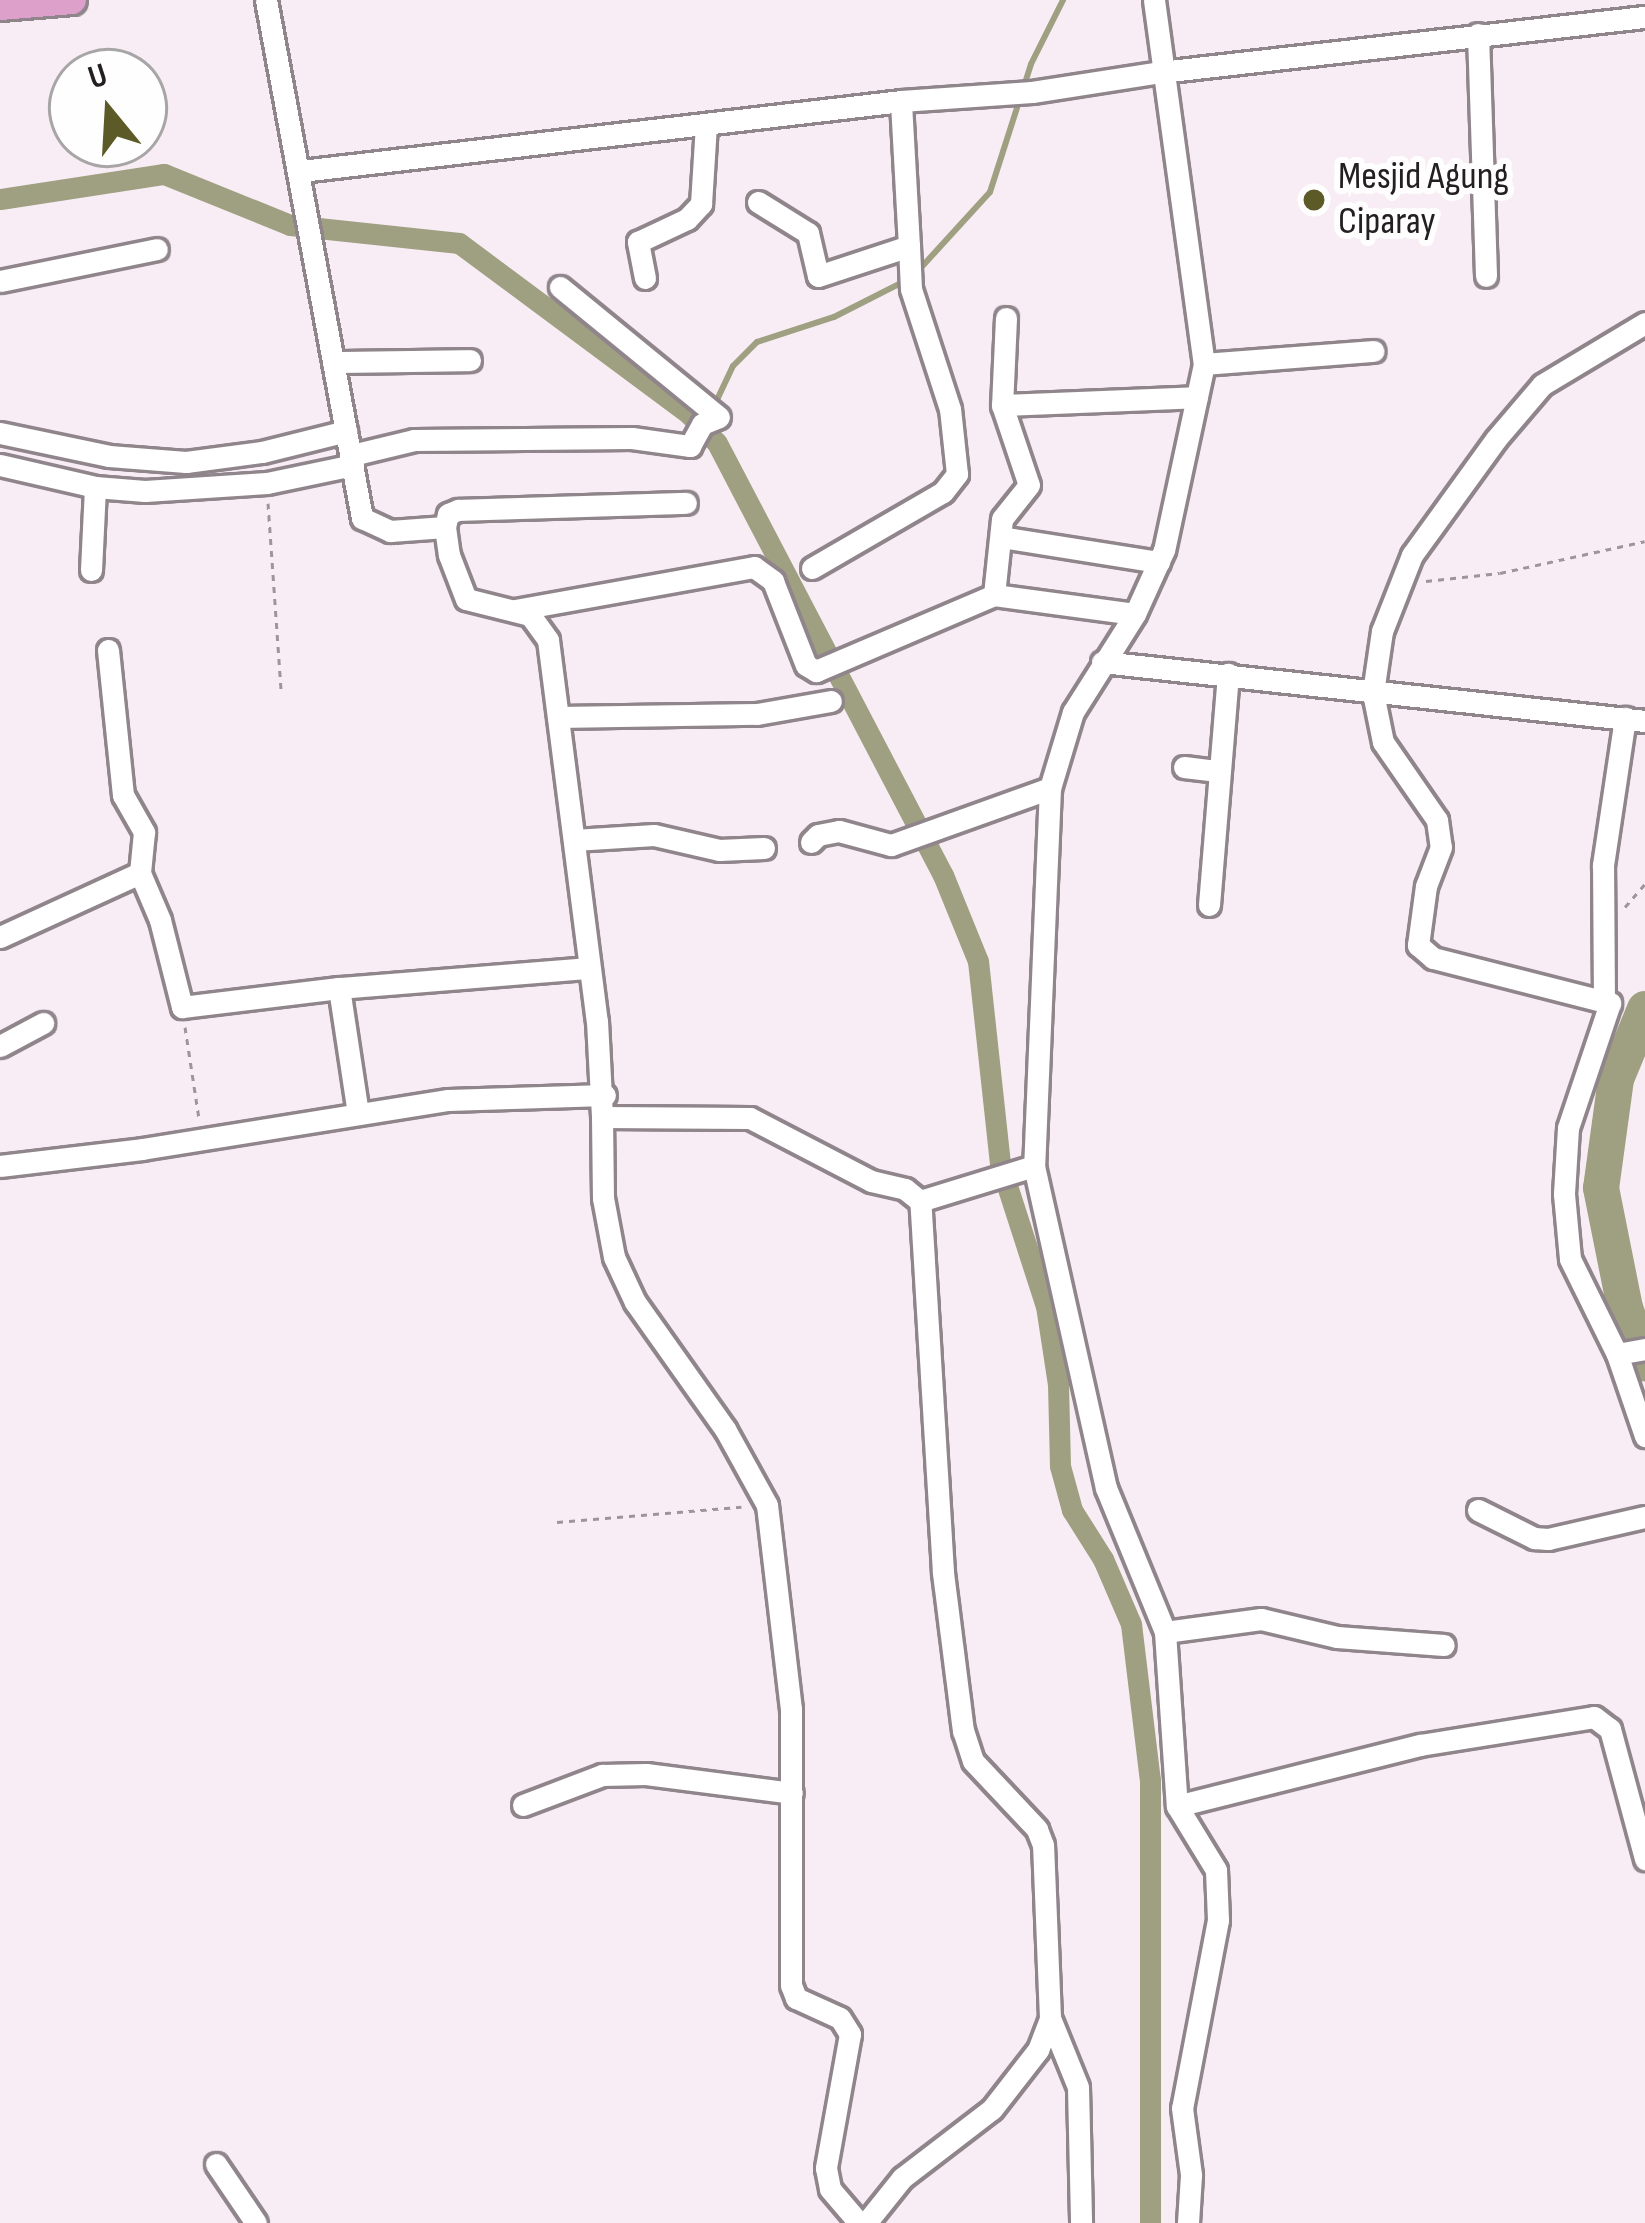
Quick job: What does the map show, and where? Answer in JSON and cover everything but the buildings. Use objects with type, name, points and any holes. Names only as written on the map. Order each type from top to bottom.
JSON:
[{"type":"main road","points":[[0,6],[72,0]]},
{"type":"street","points":[[266,0],[301,170],[358,506],[369,525],[390,531],[445,526]]},
{"type":"street","points":[[1154,0],[1204,364],[1189,454],[1159,562],[1135,614],[1073,712],[1050,788],[1034,1166],[1106,1488],[1165,1632],[1177,1806],[1216,1870],[1218,1920],[1182,2108],[1191,2175],[1188,2223]]},
{"type":"street","points":[[301,170],[901,100],[1032,92],[1161,72],[1645,16]]},
{"type":"street","points":[[1478,34],[1486,276]]},
{"type":"street","points":[[812,568],[944,492],[957,474],[950,409],[909,268],[901,100]]},
{"type":"street","points":[[645,278],[638,242],[687,218],[701,203],[706,124]]},
{"type":"street","points":[[758,202],[808,232],[818,276],[909,268]]},
{"type":"street","points":[[0,281],[158,249]]},
{"type":"street","points":[[0,433],[109,456],[186,462],[414,440],[662,439],[690,446],[702,428],[719,417],[560,287]]},
{"type":"street","points":[[994,595],[1006,509],[1029,485],[1002,405],[1006,318]]},
{"type":"street","points":[[1645,323],[1542,385],[1412,555],[1382,631],[1373,693],[1383,742],[1437,820],[1441,847],[1426,886],[1418,945],[1433,958],[1610,1004],[1568,1128],[1564,1194],[1570,1259],[1619,1354],[1645,1436]]},
{"type":"street","points":[[1204,364],[1374,351]]},
{"type":"street","points":[[333,362],[470,360]]},
{"type":"street","points":[[1002,405],[1198,398]]},
{"type":"street","points":[[0,465],[95,487],[146,491],[267,483],[349,447]]},
{"type":"street","points":[[91,570],[95,487]]},
{"type":"street","points":[[686,503],[458,510],[448,514],[445,526],[448,555],[466,599],[485,608],[515,610],[754,568],[773,580],[806,665],[827,666],[994,595],[1135,614]]},
{"type":"street","points":[[1001,537],[1159,562]]},
{"type":"street","points":[[515,610],[530,615],[544,631],[558,716],[603,1106],[603,1198],[614,1257],[635,1302],[725,1429],[766,1505],[787,1650],[791,1985],[796,1998],[840,2018],[850,2034],[826,2168],[830,2189],[863,2223],[902,2179],[992,2109],[1038,2050],[1050,2018]]},
{"type":"street","points":[[108,650],[123,795],[144,832],[140,873],[160,920],[182,1007],[339,988],[588,968]]},
{"type":"street","points":[[1102,662],[1635,720],[1603,866],[1604,1001]]},
{"type":"street","points":[[1209,905],[1216,771],[1228,674]]},
{"type":"street","points":[[558,716],[757,714],[831,701]]},
{"type":"street","points":[[1184,767],[1216,771]]},
{"type":"street","points":[[811,842],[818,835],[839,831],[891,845],[1050,788]]},
{"type":"street","points":[[574,840],[654,835],[718,850],[764,848]]},
{"type":"street","points":[[0,937],[140,873]]},
{"type":"street","points":[[339,988],[358,1114]]},
{"type":"street","points":[[0,1046],[43,1023]]},
{"type":"street","points":[[0,1166],[448,1100],[750,1118],[871,1181],[905,1189],[920,1201],[943,1572],[963,1731],[973,1761],[1037,1829],[1043,1845],[1050,2018],[1077,2079],[1081,2223]]},
{"type":"street","points":[[920,1201],[1034,1166]]},
{"type":"street","points":[[1619,1354],[1645,1349]]},
{"type":"street","points":[[1478,1510],[1548,1539],[1645,1517]]},
{"type":"street","points":[[1165,1632],[1261,1619],[1337,1636],[1444,1645]]},
{"type":"street","points":[[1177,1806],[1420,1744],[1594,1718],[1610,1730],[1645,1859]]},
{"type":"street","points":[[523,1805],[602,1775],[646,1774],[792,1792]]},
{"type":"street","points":[[216,2164],[256,2223]]},
{"type":"path","points":[[267,483],[281,689]]},
{"type":"path","points":[[1400,584],[1500,573],[1645,541]]},
{"type":"path","points":[[182,1007],[202,1138]]},
{"type":"path","points":[[557,1522],[766,1505]]},
{"type":"waterway","points":[[917,272],[990,192],[1031,64],[1063,0]]},
{"type":"waterway","points":[[0,199],[164,174],[290,225],[459,243],[689,414],[717,443],[943,875],[978,961],[1000,1164],[1046,1306],[1058,1384],[1060,1466],[1072,1510],[1103,1559],[1131,1624],[1150,1780],[1150,2223]]},
{"type":"waterway","points":[[715,404],[733,366],[757,342],[834,317],[907,280]]},
{"type":"waterway","points":[[1645,1009],[1616,1079],[1601,1188],[1625,1308],[1645,1363]]},
{"type":"place","name":"Mesjid Agung Ciparay","points":[[1314,200]]}]
